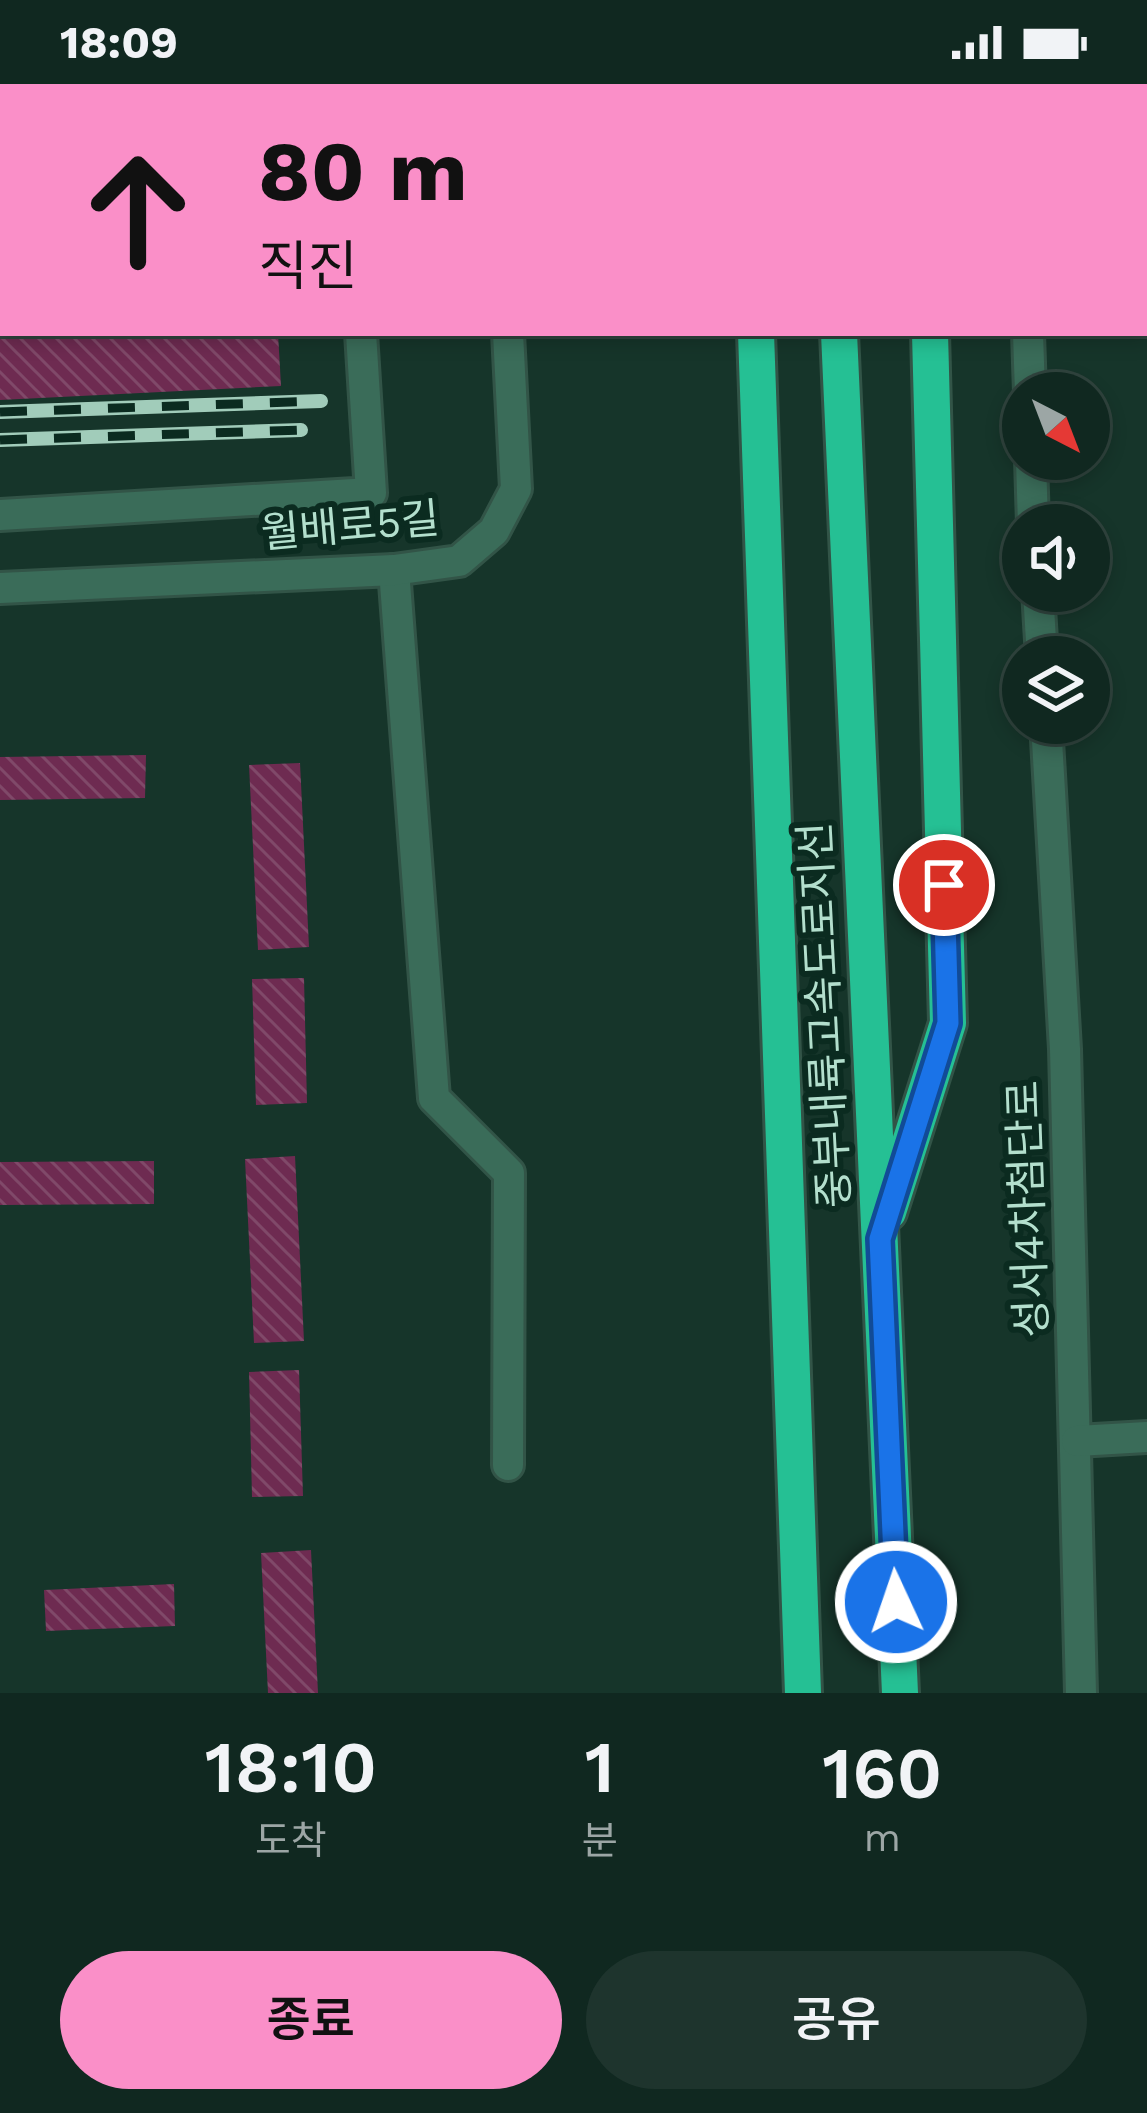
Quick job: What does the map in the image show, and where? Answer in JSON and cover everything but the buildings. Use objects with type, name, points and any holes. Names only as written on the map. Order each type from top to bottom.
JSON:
[{"type":"highway","name":"중부내륙고속도로지선","points":[[756,336],[803,1693]]},
{"type":"highway","name":"중부내륙고속도로지선","points":[[839,336],[900,1693]]},
{"type":"highway","points":[[880,1239],[948,1023],[930,336]]},
{"type":"street","points":[[0,515],[371,493],[361,336]]},
{"type":"street","name":"월배로5길","points":[[0,588],[394,570],[459,561],[494,531],[516,490],[508,336]]},
{"type":"street","points":[[1028,336],[1029,372]]},
{"type":"street","points":[[394,570],[434,1098],[509,1172],[508,1465]]},
{"type":"street","name":"성서4차첨단로","points":[[1047,744],[1065,1048],[1082,1693]]},
{"type":"street","points":[[1077,1441],[1147,1437]]},
{"type":"railway","points":[[0,412],[321,401]]},
{"type":"railway","points":[[0,440],[301,430]]},
{"type":"route","points":[[896,1602],[880,1239],[948,1023],[944,885]]}]
